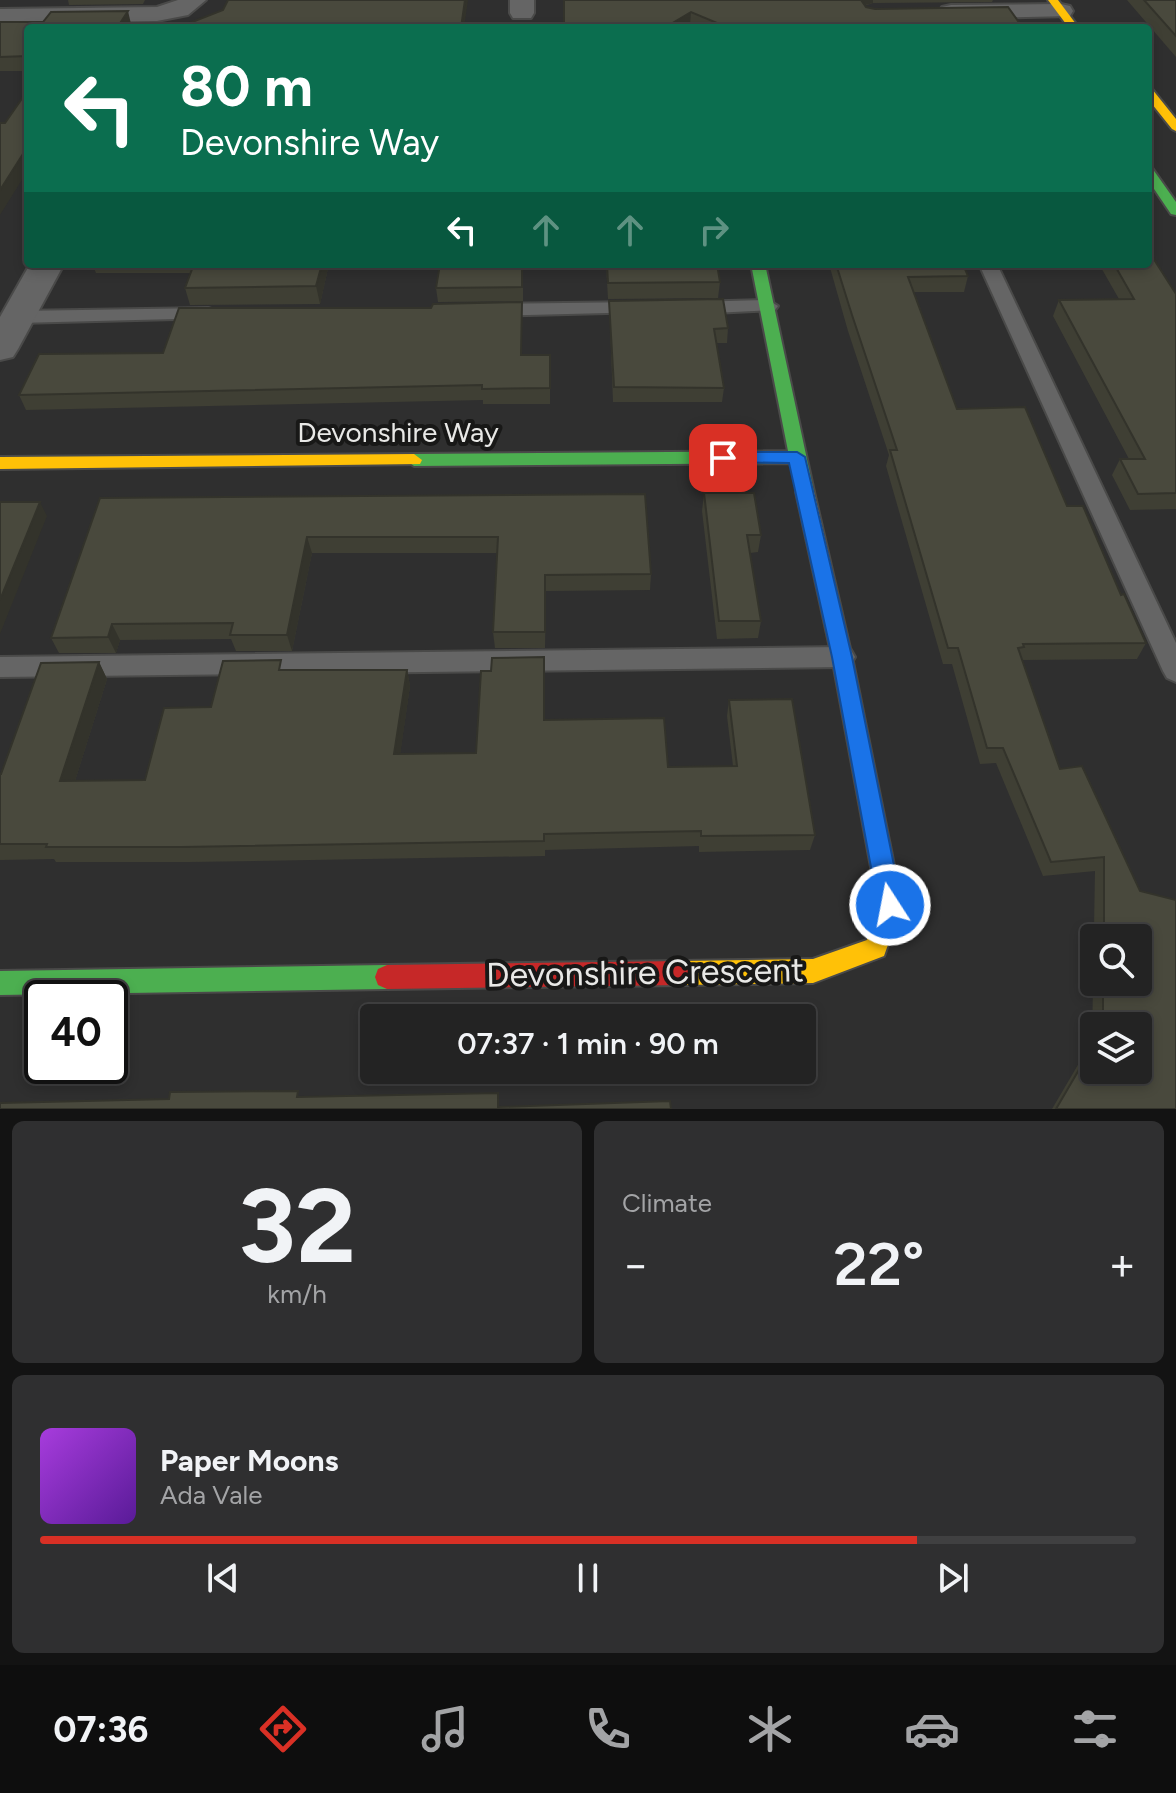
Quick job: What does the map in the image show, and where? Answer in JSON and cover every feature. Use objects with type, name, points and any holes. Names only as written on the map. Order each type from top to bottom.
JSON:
[{"type":"street","points":[[0,16],[157,14],[179,10],[194,0]]},
{"type":"street","points":[[934,12],[1062,13]]},
{"type":"street","points":[[1152,96],[1176,127]]},
{"type":"street","points":[[0,349],[45,268]]},
{"type":"street","name":"Devonshire Crescent","points":[[0,983],[813,971],[876,948],[890,905],[842,657],[759,268]]},
{"type":"street","name":"Devonshire Way","points":[[0,463],[797,457]]},
{"type":"lane","points":[[990,268],[1176,671]]},
{"type":"lane","points":[[465,311],[768,306]]},
{"type":"lane","points":[[18,317],[226,314]]},
{"type":"lane","points":[[0,667],[842,657]]},
{"type":"building","points":[[228,0],[465,0],[462,24],[187,24],[223,10]]},
{"type":"building","points":[[564,0],[861,0],[866,7],[875,9],[1008,7],[1020,24],[720,24],[691,12],[671,24],[564,24]]},
{"type":"building","points":[[1144,0],[1176,0],[1176,36]]},
{"type":"building","points":[[128,11],[120,24],[24,24],[24,56],[0,57],[0,22],[43,22],[51,12]]},
{"type":"building","points":[[24,96],[24,152],[0,190],[0,123],[5,123]]},
{"type":"building","points":[[1152,256],[1176,294],[1176,493],[1138,494],[1120,459],[1145,459],[1059,300],[1134,299],[1116,268],[1152,268]]},
{"type":"building","points":[[192,268],[321,268],[316,286],[185,288]]},
{"type":"building","points":[[439,268],[522,268],[522,287],[436,288]]},
{"type":"building","points":[[607,268],[718,268],[720,282],[608,283]]},
{"type":"building","points":[[837,268],[965,268],[968,276],[908,277],[957,409],[1025,407],[1067,506],[1083,506],[1121,595],[1124,594],[1146,643],[1023,644],[1024,647],[1018,648],[1060,769],[1082,766],[1140,891],[1176,900],[1176,1109],[1056,1109],[1080,1068],[1080,1084],[1152,1084],[1152,1012],[1103,1012],[1103,996],[1152,996],[1152,924],[1104,924],[1104,857],[1051,862],[1003,748],[987,748],[958,648],[948,648],[890,450],[897,450]]},
{"type":"building","points":[[723,299],[728,328],[714,329],[724,388],[614,387],[609,301]]},
{"type":"building","points":[[522,302],[521,355],[550,355],[550,388],[482,389],[482,385],[19,395],[39,354],[163,353],[179,308],[431,308],[433,304]]},
{"type":"building","points":[[704,493],[754,493],[761,535],[747,535],[761,621],[719,621]]},
{"type":"building","points":[[645,494],[651,574],[545,575],[545,632],[493,632],[498,537],[307,537],[287,635],[230,635],[233,623],[112,624],[108,637],[51,638],[100,498]]},
{"type":"building","points":[[0,502],[40,502],[0,600]]},
{"type":"building","points":[[544,657],[544,720],[664,718],[668,767],[737,766],[729,700],[792,699],[815,835],[701,836],[701,831],[544,834],[544,841],[182,847],[0,844],[0,774],[41,663],[99,662],[60,781],[145,780],[164,708],[211,707],[223,661],[281,660],[279,670],[407,670],[394,754],[476,753],[481,671],[491,671],[492,658]]},
{"type":"building","points":[[298,1091],[297,1097],[498,1093],[498,1107],[670,1101],[671,1109],[0,1109],[0,1103],[169,1099],[170,1092]]},
{"type":"traffic: fast","points":[[1152,177],[1176,211]]},
{"type":"traffic: fast","points":[[759,268],[805,492]]},
{"type":"traffic: fast","points":[[414,460],[797,457]]},
{"type":"traffic: fast","points":[[0,983],[387,977]]},
{"type":"traffic: slow","points":[[1053,0],[1071,24]]},
{"type":"traffic: slow","points":[[1152,96],[1176,127]]},
{"type":"traffic: slow","points":[[0,463],[414,460]]},
{"type":"traffic: slow","points":[[681,973],[813,971],[876,948],[890,905],[842,657],[805,492]]},
{"type":"traffic: jam","points":[[387,977],[681,973]]},
{"type":"route","points":[[723,458],[797,457],[842,657],[890,905]]}]
